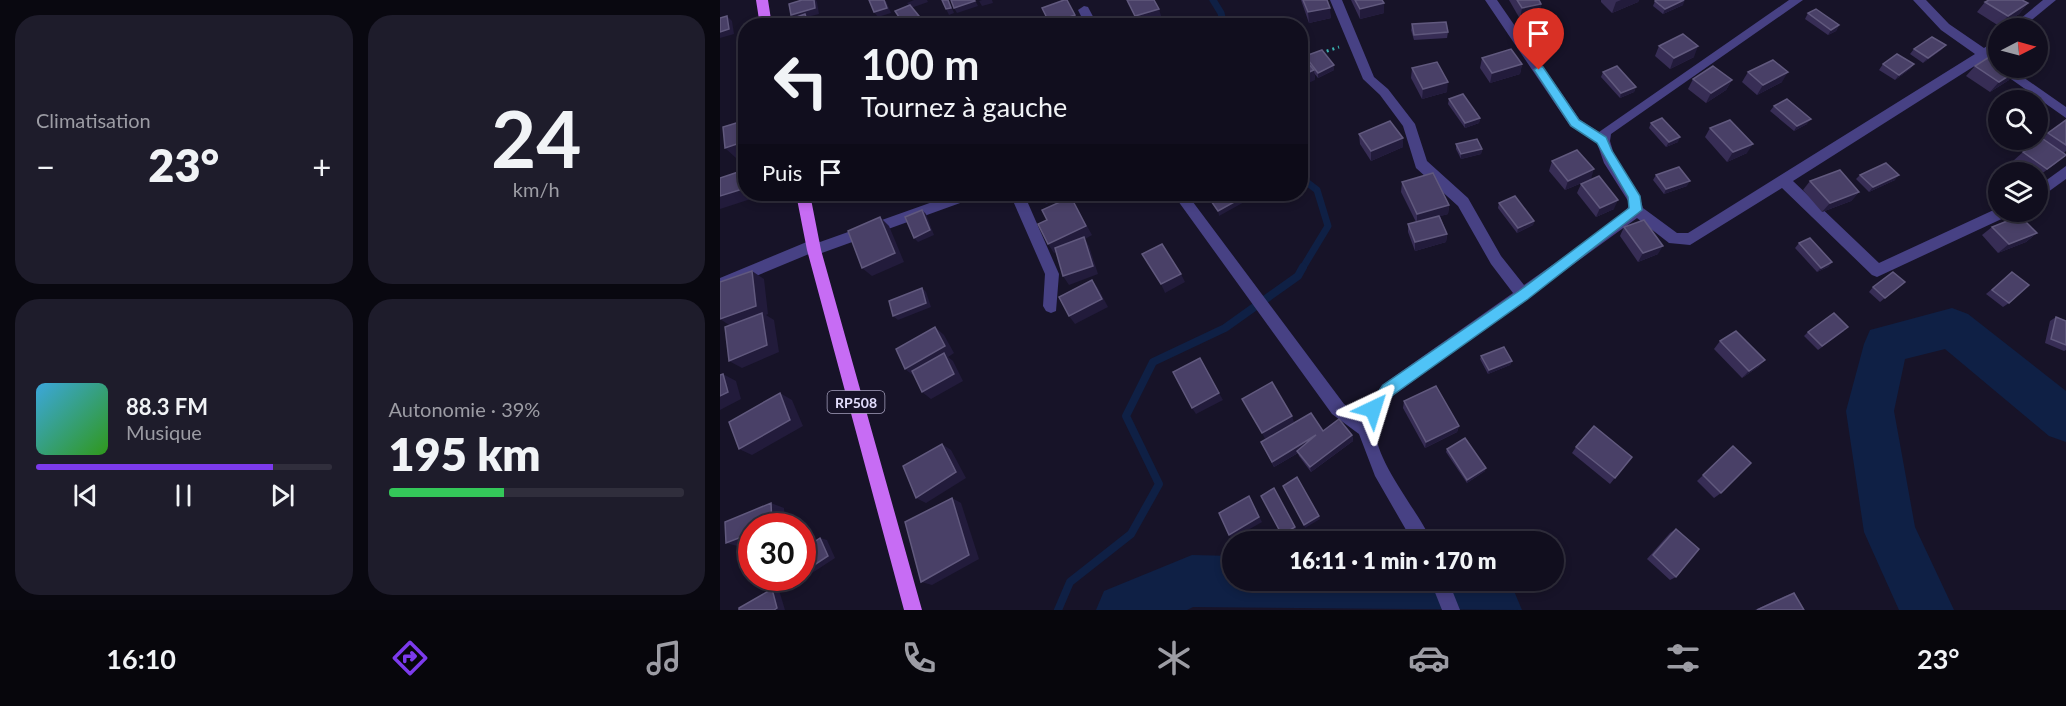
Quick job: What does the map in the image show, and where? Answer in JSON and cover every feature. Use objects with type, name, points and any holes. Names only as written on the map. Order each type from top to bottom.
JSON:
[{"type":"main road","points":[[762,0],[765,18]]},
{"type":"main road","name":"RP508","points":[[804,201],[814,247],[913,610]]},
{"type":"street","points":[[1336,0],[1369,79],[1384,92],[1410,124],[1421,164],[1463,202],[1496,260],[1523,295]]},
{"type":"street","points":[[1491,0],[1575,123],[1602,140],[1606,152],[1634,196],[1636,210],[1674,239],[1682,241],[1690,239],[1988,51]]},
{"type":"street","points":[[1919,0],[1945,27],[1988,57]]},
{"type":"street","points":[[2028,18],[2050,0]]},
{"type":"street","points":[[1602,140],[1611,126],[1794,1]]},
{"type":"street","points":[[1084,10],[1088,18]]},
{"type":"street","points":[[2016,78],[2066,113]]},
{"type":"street","points":[[2048,186],[2066,171]]},
{"type":"street","points":[[1782,179],[1877,271],[1988,219]]},
{"type":"street","points":[[720,285],[814,247],[949,201]]},
{"type":"street","points":[[1020,201],[1052,274],[1051,306]]},
{"type":"street","points":[[1185,201],[1338,409],[1367,430]]},
{"type":"street","points":[[1417,531],[1370,448],[1367,430],[1373,409],[1388,390],[1523,295],[1636,210]]},
{"type":"street","points":[[1443,591],[1451,610]]},
{"type":"path","points":[[1320,54],[1354,42]]},
{"type":"building","points":[[802,0],[814,0],[815,8],[791,15],[789,4]]},
{"type":"building","points":[[869,0],[884,0],[887,8],[874,12]]},
{"type":"building","points":[[942,0],[948,0],[951,8],[946,9]]},
{"type":"building","points":[[951,0],[974,0],[975,1],[954,8]]},
{"type":"building","points":[[1067,0],[1075,15],[1067,18],[1047,18],[1042,8]]},
{"type":"building","points":[[1127,0],[1154,0],[1159,9],[1135,16]]},
{"type":"building","points":[[1303,0],[1327,0],[1330,8],[1308,12]]},
{"type":"building","points":[[1355,0],[1382,0],[1384,3],[1360,9]]},
{"type":"building","points":[[1517,0],[1539,0],[1541,4],[1522,8]]},
{"type":"building","points":[[1656,0],[1684,0],[1665,9]]},
{"type":"building","points":[[2022,0],[2028,3],[2008,16],[1985,2]]},
{"type":"building","points":[[910,5],[919,16],[900,18],[895,11]]},
{"type":"building","points":[[1816,9],[1839,25],[1831,30],[1808,13]]},
{"type":"building","points":[[805,14],[806,18],[794,18]]},
{"type":"building","points":[[727,16],[729,29],[720,32],[720,18]]},
{"type":"building","points":[[1540,16],[1554,34],[1537,39],[1524,20]]},
{"type":"building","points":[[1446,22],[1448,32],[1414,35],[1412,24]]},
{"type":"building","points":[[1683,34],[1698,46],[1674,58],[1659,46]]},
{"type":"building","points":[[1932,37],[1946,45],[1928,58],[1914,49]]},
{"type":"building","points":[[1511,49],[1522,64],[1492,73],[1482,58]]},
{"type":"building","points":[[1322,50],[1334,65],[1318,73],[1308,60],[1308,55]]},
{"type":"building","points":[[1897,54],[1914,64],[1899,75],[1883,64]]},
{"type":"building","points":[[1988,58],[1988,75],[1975,66]]},
{"type":"building","points":[[1773,60],[1788,72],[1763,85],[1748,72]]},
{"type":"building","points":[[1437,62],[1448,82],[1423,89],[1412,68]]},
{"type":"building","points":[[1308,63],[1314,70],[1308,73]]},
{"type":"building","points":[[1617,66],[1636,87],[1621,93],[1603,72]]},
{"type":"building","points":[[1713,66],[1732,80],[1711,93],[1693,79]]},
{"type":"building","points":[[1993,78],[2005,78],[1999,82]]},
{"type":"building","points":[[1463,94],[1480,118],[1465,123],[1449,99]]},
{"type":"building","points":[[1787,99],[1811,119],[1797,126],[1774,106]]},
{"type":"building","points":[[1662,118],[1680,137],[1669,142],[1651,123]]},
{"type":"building","points":[[1730,120],[1753,144],[1733,152],[1710,128]]},
{"type":"building","points":[[2066,120],[2066,145],[2048,133]]},
{"type":"building","points":[[1390,121],[1403,138],[1371,151],[1359,134]]},
{"type":"building","points":[[738,122],[738,144],[725,148],[723,127]]},
{"type":"building","points":[[1477,139],[1482,149],[1461,154],[1456,144]]},
{"type":"building","points":[[2048,142],[2066,155],[2048,168],[2048,162],[2037,162],[2023,152],[2048,150]]},
{"type":"building","points":[[1577,150],[1594,169],[1568,181],[1552,161]]},
{"type":"building","points":[[1886,163],[1899,175],[1873,187],[1860,175]]},
{"type":"building","points":[[1679,167],[1690,181],[1666,189],[1656,175]]},
{"type":"building","points":[[1840,170],[1859,192],[1830,203],[1810,181]]},
{"type":"building","points":[[738,172],[738,190],[720,196],[720,178]]},
{"type":"building","points":[[1433,173],[1449,205],[1417,214],[1402,182]]},
{"type":"building","points":[[1599,176],[1618,200],[1600,208],[1581,184]]},
{"type":"building","points":[[1515,196],[1534,221],[1518,228],[1499,203]]},
{"type":"building","points":[[1062,201],[1073,201],[1086,226],[1048,244],[1038,224],[1047,220],[1042,210]]},
{"type":"building","points":[[1211,201],[1236,201],[1218,211]]},
{"type":"building","points":[[922,210],[930,230],[914,238],[905,217]]},
{"type":"building","points":[[1439,216],[1447,234],[1415,242],[1408,224]]},
{"type":"building","points":[[880,217],[895,253],[862,268],[848,231]]},
{"type":"building","points":[[1644,220],[1663,246],[1643,253],[1624,227]]},
{"type":"building","points":[[2005,222],[2026,222],[2037,233],[2009,244],[1992,227]]},
{"type":"building","points":[[1084,237],[1093,266],[1063,276],[1055,248]]},
{"type":"building","points":[[1810,238],[1832,262],[1821,268],[1799,243]]},
{"type":"building","points":[[1162,244],[1181,274],[1161,284],[1142,254]]},
{"type":"building","points":[[752,271],[756,306],[720,319],[720,282]]},
{"type":"building","points":[[1893,272],[1905,282],[1885,298],[1873,287]]},
{"type":"building","points":[[2012,272],[2029,285],[2009,303],[1992,290]]},
{"type":"building","points":[[1092,280],[1102,299],[1069,316],[1059,297]]},
{"type":"building","points":[[922,288],[926,303],[893,316],[889,301]]},
{"type":"building","points":[[762,313],[767,345],[729,361],[725,327]]},
{"type":"building","points":[[1834,313],[1848,327],[1822,346],[1808,332]]},
{"type":"building","points":[[2056,317],[2066,321],[2066,345],[2051,339]]},
{"type":"building","points":[[935,327],[945,346],[905,369],[896,349]]},
{"type":"building","points":[[1736,331],[1765,360],[1749,371],[1720,341]]},
{"type":"building","points":[[1504,347],[1512,361],[1489,370],[1481,356]]},
{"type":"building","points":[[944,353],[954,374],[922,392],[912,371]]},
{"type":"building","points":[[1200,358],[1219,393],[1192,408],[1173,372]]},
{"type":"building","points":[[723,374],[728,392],[720,396],[720,375]]},
{"type":"building","points":[[1272,382],[1292,416],[1262,433],[1242,399]]},
{"type":"building","points":[[1436,386],[1459,426],[1426,442],[1404,401]]},
{"type":"building","points":[[780,393],[790,420],[739,449],[729,422]]},
{"type":"building","points":[[1311,413],[1323,431],[1339,419],[1352,435],[1310,467],[1297,451],[1316,435],[1272,462],[1261,442]]},
{"type":"building","points":[[1594,426],[1632,457],[1615,478],[1576,447]]},
{"type":"building","points":[[1465,438],[1486,468],[1467,480],[1447,449]]},
{"type":"building","points":[[942,444],[956,472],[916,498],[903,466]]},
{"type":"building","points":[[1733,446],[1751,463],[1721,493],[1703,475]]},
{"type":"building","points":[[1297,477],[1319,516],[1304,525],[1283,486]]},
{"type":"building","points":[[1274,488],[1295,527],[1288,531],[1280,531],[1261,496]]},
{"type":"building","points":[[1249,496],[1259,517],[1236,531],[1227,531],[1219,513]]},
{"type":"building","points":[[952,498],[969,555],[921,582],[905,522]]},
{"type":"building","points":[[771,503],[771,513],[747,513]]},
{"type":"building","points":[[738,517],[738,538],[726,543],[725,522]]},
{"type":"building","points":[[1676,529],[1699,549],[1676,577],[1653,555]]},
{"type":"building","points":[[820,538],[828,556],[816,564],[816,541]]},
{"type":"building","points":[[769,591],[773,591],[777,608],[774,610],[739,610]]},
{"type":"building","points":[[1794,593],[1804,610],[1757,610]]},
{"type":"waterway","points":[[1213,0],[1222,18]]},
{"type":"waterway","points":[[1302,269],[1328,226],[1317,190],[1308,183]]},
{"type":"waterway","points":[[1058,610],[1070,582],[1131,534],[1159,484],[1126,416],[1153,362],[1225,328],[1298,276],[1303,267]]},
{"type":"waterway","points":[[1927,610],[1890,532],[1870,411],[1886,344],[1952,328],[2066,420]]},
{"type":"waterway","points":[[1123,610],[1192,581],[1316,585],[1372,600],[1473,593],[1495,610]]},
{"type":"route","points":[[1373,409],[1388,390],[1628,219],[1636,210],[1637,204],[1634,196],[1606,152],[1602,140],[1575,123],[1539,70]]}]
